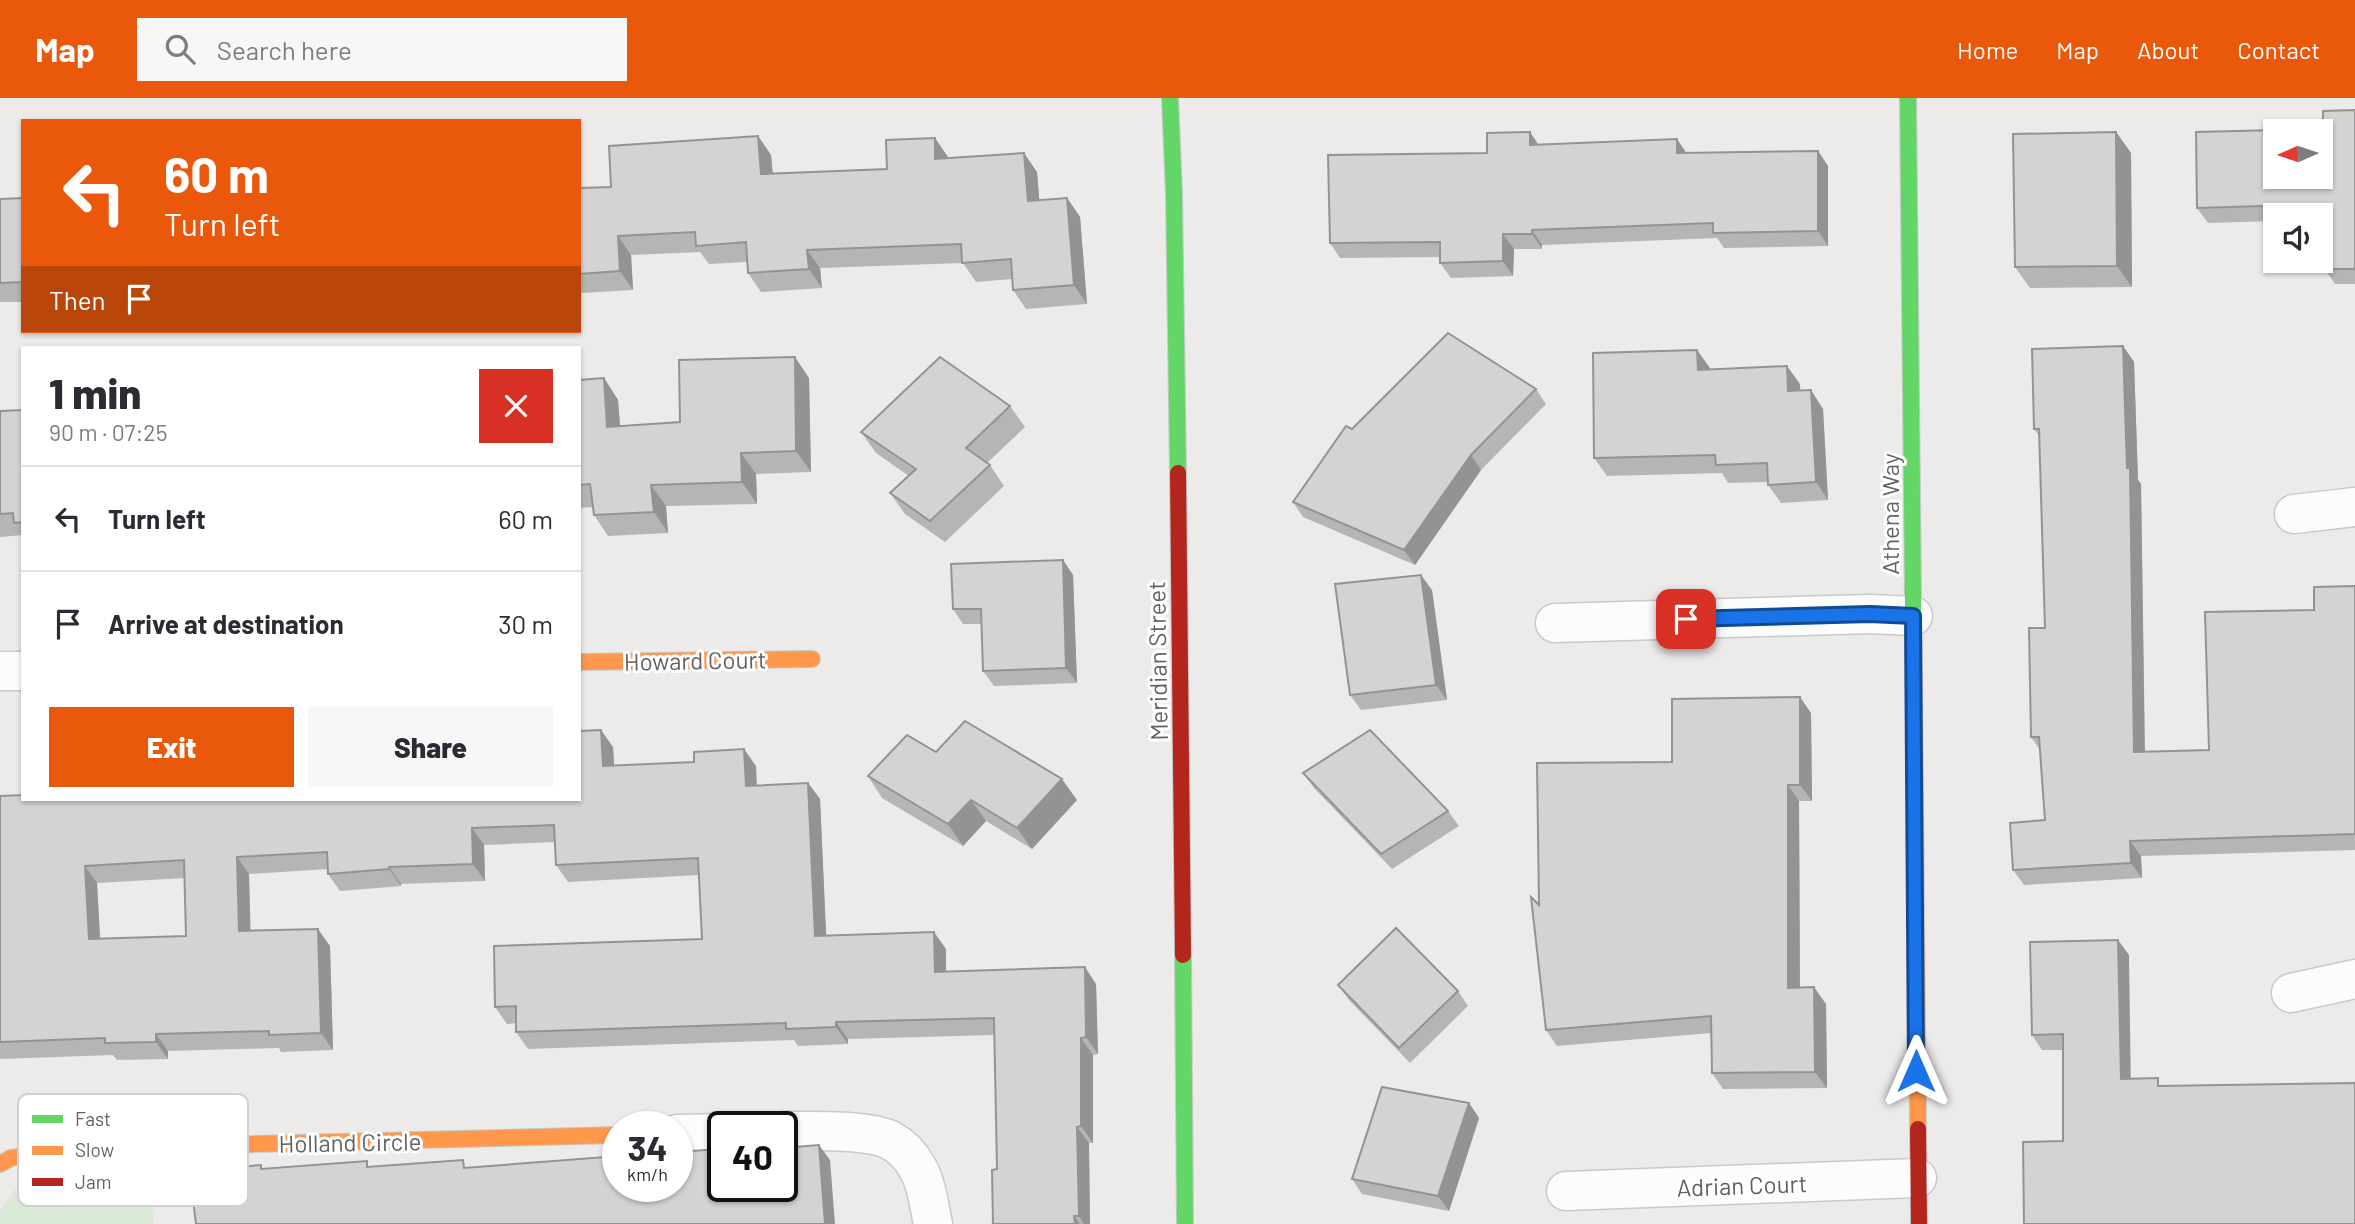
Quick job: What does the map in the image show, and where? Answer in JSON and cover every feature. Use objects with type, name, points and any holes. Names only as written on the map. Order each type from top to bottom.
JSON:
[{"type":"street","name":"Meridian Street","points":[[1170,98],[1179,547],[1185,1224]]},
{"type":"street","name":"Athena Way","points":[[1908,98],[1919,1224]]},
{"type":"street","points":[[2294,514],[2355,507]]},
{"type":"street","points":[[1555,623],[1870,614],[1913,616]]},
{"type":"street","name":"Howard Court","points":[[581,662],[812,659]]},
{"type":"street","points":[[0,671],[21,671]]},
{"type":"street","points":[[2291,993],[2355,979]]},
{"type":"street","points":[[798,1132],[872,1134],[891,1141],[908,1153],[917,1167],[926,1185],[933,1224]]},
{"type":"street","name":"Holland Circle","points":[[248,1144],[602,1135]]},
{"type":"street","name":"Holland Circle","points":[[0,1164],[18,1157]]},
{"type":"street","name":"Adrian Court","points":[[1566,1191],[1917,1178]]},
{"type":"green space","points":[[18,1186],[18,1206],[153,1206],[153,1224],[0,1224],[0,1211]]},
{"type":"building","points":[[2355,110],[2355,269],[2333,269],[2333,203],[2263,203],[2263,206],[2197,208],[2196,132],[2263,130],[2263,189],[2333,189],[2333,119],[2323,119],[2323,111]]},
{"type":"building","points":[[1530,132],[1530,145],[1677,139],[1677,153],[1818,151],[1818,231],[1713,233],[1713,223],[1532,230],[1532,234],[1503,234],[1503,261],[1440,263],[1440,242],[1330,243],[1328,155],[1487,153],[1487,133]]},
{"type":"building","points":[[2116,132],[2117,266],[2015,267],[2013,134]]},
{"type":"building","points":[[758,136],[761,174],[887,169],[886,140],[935,138],[935,159],[1024,153],[1028,201],[1067,198],[1074,285],[1013,290],[1011,259],[962,263],[961,244],[807,250],[809,269],[748,273],[746,242],[696,246],[695,232],[618,236],[620,271],[581,274],[581,188],[611,187],[609,146]]},
{"type":"building","points":[[21,198],[21,282],[0,283],[0,199]]},
{"type":"building","points":[[1448,333],[1536,389],[1471,455],[1404,550],[1293,502],[1346,426],[1352,429]]},
{"type":"building","points":[[2123,346],[2127,468],[2130,468],[2134,752],[2209,750],[2205,612],[2314,610],[2314,587],[2355,586],[2355,834],[2130,841],[2131,863],[2013,870],[2010,823],[2045,820],[2039,737],[2031,737],[2029,628],[2045,628],[2039,429],[2034,429],[2032,349]]},
{"type":"building","points":[[1697,350],[1698,370],[1787,366],[1788,391],[1811,390],[1816,482],[1768,485],[1767,463],[1716,465],[1715,455],[1594,458],[1593,353]]},
{"type":"building","points":[[795,357],[796,451],[741,453],[742,482],[651,485],[654,512],[594,515],[590,484],[581,485],[581,380],[604,378],[607,427],[680,422],[679,360]]},
{"type":"building","points":[[940,357],[1010,406],[966,448],[990,465],[930,521],[890,493],[916,469],[861,432]]},
{"type":"building","points":[[21,410],[21,522],[14,523],[13,513],[0,514],[0,411]]},
{"type":"building","points":[[1063,560],[1066,668],[983,671],[981,609],[953,609],[951,564]]},
{"type":"building","points":[[1421,575],[1436,685],[1350,695],[1335,584]]},
{"type":"building","points":[[1800,697],[1800,785],[1788,785],[1788,988],[1814,987],[1815,1072],[1712,1073],[1711,1016],[1546,1030],[1531,897],[1539,905],[1537,763],[1672,762],[1672,699]]},
{"type":"building","points":[[965,721],[1062,779],[1017,828],[971,800],[948,824],[868,776],[907,735],[936,752]]},
{"type":"building","points":[[601,730],[603,766],[694,762],[694,752],[744,749],[746,786],[808,783],[815,936],[934,932],[935,972],[1085,967],[1086,1037],[1081,1038],[1081,1126],[1077,1127],[1079,1216],[1074,1216],[1075,1224],[993,1224],[992,1170],[997,1169],[994,1018],[836,1022],[836,1027],[786,1029],[786,1023],[516,1032],[516,1006],[495,1007],[494,946],[702,939],[698,858],[556,865],[554,825],[472,828],[473,864],[389,867],[328,874],[327,852],[237,857],[239,931],[318,929],[321,1033],[269,1035],[269,1031],[156,1034],[156,1042],[105,1043],[105,1038],[0,1042],[0,796],[21,795],[21,801],[581,801],[581,731]],"holes":[[[184,860],[186,936],[89,939],[85,866]]]},
{"type":"building","points":[[1370,730],[1448,811],[1381,854],[1303,773]]},
{"type":"building","points":[[1396,928],[1458,991],[1399,1048],[1338,985]]},
{"type":"building","points":[[2118,940],[2121,1079],[2158,1078],[2158,1086],[2355,1083],[2355,1224],[2024,1224],[2023,1142],[2063,1141],[2063,1034],[2032,1035],[2030,942]]},
{"type":"building","points":[[1382,1087],[1469,1103],[1438,1196],[1352,1179]]},
{"type":"building","points":[[819,1145],[825,1224],[196,1224],[194,1206],[248,1206],[248,1166],[261,1165],[261,1169],[367,1161],[367,1167],[463,1160],[464,1168],[602,1157],[602,1202],[693,1202],[693,1151],[707,1150],[707,1202],[798,1202],[798,1147]]},
{"type":"traffic: fast","points":[[1170,98],[1178,473]]},
{"type":"traffic: fast","points":[[1908,98],[1914,700]]},
{"type":"traffic: fast","points":[[1183,955],[1185,1224]]},
{"type":"traffic: slow","points":[[581,662],[812,659]]},
{"type":"traffic: slow","points":[[1914,700],[1918,1129]]},
{"type":"traffic: slow","points":[[248,1144],[602,1135]]},
{"type":"traffic: slow","points":[[0,1164],[18,1157]]},
{"type":"traffic: jam","points":[[1178,473],[1183,955]]},
{"type":"traffic: jam","points":[[1918,1129],[1919,1224]]},
{"type":"route","points":[[1686,619],[1870,614],[1913,616],[1916,1071]]}]
